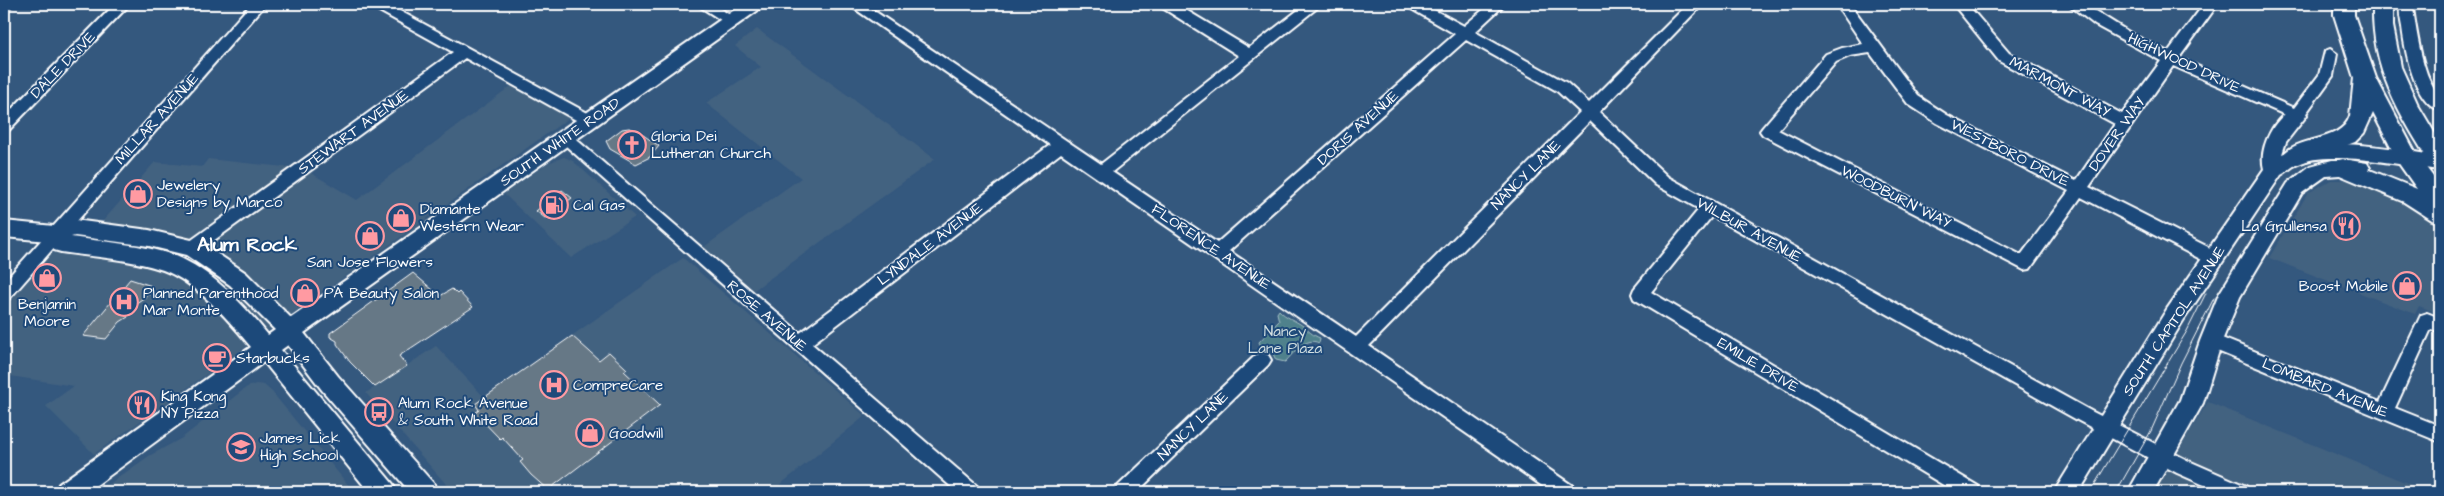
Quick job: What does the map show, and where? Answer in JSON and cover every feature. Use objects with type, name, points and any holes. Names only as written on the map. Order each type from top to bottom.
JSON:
[{"type":"highway","points":[[2344,4],[2344,15],[2365,78],[2413,166],[2440,203]]},
{"type":"highway","points":[[2383,4],[2381,21],[2384,48],[2390,69],[2411,114],[2440,161]]},
{"type":"highway","points":[[2282,165],[2316,146],[2344,139],[2355,129],[2363,111],[2362,101],[2365,78]]},
{"type":"highway","points":[[2343,167],[2412,196],[2440,215]]},
{"type":"main road","name":"SOUTH WHITE ROAD","points":[[68,492],[266,348],[756,4]]},
{"type":"main road","points":[[2297,115],[2277,138],[2272,149],[2270,161],[2282,165],[2306,154],[2330,152],[2413,166],[2440,174]]},
{"type":"main road","points":[[2140,492],[2191,403],[2211,341],[2230,294],[2295,188],[2309,175],[2324,169],[2413,166],[2440,161]]},
{"type":"main road","name":"SOUTH CAPITOL AVENUE","points":[[2066,492],[2175,315],[2282,165]]},
{"type":"main road","points":[[4,228],[54,234],[75,228],[149,238],[192,248],[238,279],[290,331],[330,383],[425,492]]},
{"type":"main road","points":[[54,234],[61,244],[130,254],[170,263],[205,284],[266,348],[384,492]]},
{"type":"main road","points":[[170,263],[192,248]]},
{"type":"street","name":"DALE DRIVE","points":[[4,126],[123,4]]},
{"type":"street","name":"MILLAR AVENUE","points":[[4,293],[54,234],[259,4]]},
{"type":"street","points":[[377,4],[590,121]]},
{"type":"street","points":[[703,4],[732,21]]},
{"type":"street","name":"FLORENCE AVENUE","points":[[855,4],[1566,492]]},
{"type":"street","points":[[1166,4],[1249,55]]},
{"type":"street","points":[[1101,172],[1315,4]]},
{"type":"street","name":"WILBUR AVENUE","points":[[1413,4],[1562,87],[1662,181],[2106,428],[2239,492]]},
{"type":"street","name":"DORIS AVENUE","points":[[1218,252],[1498,4]]},
{"type":"street","name":"NANCY LANE","points":[[1357,347],[1696,4]]},
{"type":"street","name":"WESTBORO DRIVE","points":[[1843,4],[1895,78],[1913,100],[1942,119],[2214,258]]},
{"type":"street","name":"MARMONT WAY","points":[[1960,4],[2004,57],[2124,122]]},
{"type":"street","name":"HIGHWOOD DRIVE","points":[[2075,4],[2105,26],[2297,115]]},
{"type":"street","name":"DOVER WAY","points":[[2024,264],[2079,189],[2124,122],[2211,4]]},
{"type":"street","points":[[2408,4],[2406,8],[2415,59],[2426,89],[2440,105]]},
{"type":"street","name":"WOODBURN WAY","points":[[1874,47],[1848,51],[1831,58],[1768,131],[2024,264]]},
{"type":"street","name":"STEWART AVENUE","points":[[192,248],[465,51]]},
{"type":"street","points":[[2297,115],[2326,76],[2330,54]]},
{"type":"street","name":"ROSE AVENUE","points":[[565,138],[970,492]]},
{"type":"street","name":"LYNDALE AVENUE","points":[[799,344],[1061,145]]},
{"type":"street","name":"EMILIE DRIVE","points":[[1709,208],[1640,294],[1971,492]]},
{"type":"street","points":[[2384,412],[2434,322]]},
{"type":"street","name":"LOMBARD AVENUE","points":[[2211,341],[2440,434]]},
{"type":"street","name":"NANCY LANE","points":[[1125,492],[1262,360]]},
{"type":"shaded area","points":[[757,29],[935,159],[754,290],[704,247],[801,178],[706,103],[761,67],[735,46]]},
{"type":"shaded area","points":[[511,86],[569,118],[94,454],[46,406],[74,386],[4,375],[4,308],[52,253],[73,255],[155,162],[202,167],[208,159],[304,169],[357,200]]},
{"type":"shaded area","points":[[564,157],[573,161],[635,217],[571,258],[504,194],[548,163]]},
{"type":"shaded area","points":[[2331,180],[2360,180],[2424,210],[2440,228],[2440,314],[2419,306],[2415,314],[2269,258],[2308,193]]},
{"type":"shaded area","points":[[683,258],[865,416],[771,492],[453,492],[366,393],[436,346],[484,397]]},
{"type":"shaded area","name":"James Lick High School","points":[[256,384],[264,385],[272,392],[354,492],[98,492],[149,456],[182,438],[247,387]]},
{"type":"shaded area","points":[[2208,402],[2429,492],[2154,492]]},
{"type":"green space","name":"Nancy Lane Plaza","points":[[1279,310],[1320,338],[1319,343],[1314,341],[1300,346],[1285,362],[1276,360],[1272,352],[1262,349],[1259,342],[1279,321],[1277,313]]},
{"type":"building","name":"Gloria Dei Lutheran Church","points":[[622,129],[636,130],[659,146],[650,157],[636,164],[610,149],[606,141]]},
{"type":"building","name":"Cal Gas","points":[[562,190],[572,198],[545,218],[536,211]]},
{"type":"building","name":"Diamante Western Wear","points":[[401,207],[414,217],[412,218],[415,220],[404,228],[388,217]]},
{"type":"building","points":[[413,273],[440,296],[452,289],[457,294],[459,292],[473,307],[399,356],[407,366],[375,387],[350,362],[337,344],[337,341],[330,337],[330,333]]},
{"type":"building","name":"Planned Parenthood Mar Monte","points":[[130,279],[152,286],[151,293],[123,312],[128,317],[120,322],[106,339],[83,336]]},
{"type":"building","points":[[572,336],[599,360],[609,352],[627,369],[624,371],[660,405],[548,490],[531,475],[520,462],[523,460],[502,437],[500,439],[475,413],[479,410],[475,404]]},
{"type":"tram line","points":[[2090,492],[2187,331],[2206,293]]},
{"type":"tram line","points":[[2116,492],[2151,431],[2181,363],[2214,298]]},
{"type":"place","name":"Gloria Dei Lutheran Church","points":[[632,145]]},
{"type":"place","name":"Jewelery Designs by Marco","points":[[138,194]]},
{"type":"place","name":"Cal Gas","points":[[554,205]]},
{"type":"place","name":"Diamante Western Wear","points":[[401,218]]},
{"type":"place","name":"La Grullensa","points":[[2346,226]]},
{"type":"place","name":"San Jose Flowers","points":[[370,236]]},
{"type":"place","name":"Benjamin Moore","points":[[47,278]]},
{"type":"place","name":"Boost Mobile","points":[[2407,286]]},
{"type":"place","name":"PA Beauty Salon","points":[[305,293]]},
{"type":"place","name":"Planned Parenthood Mar Monte","points":[[124,302]]},
{"type":"place","name":"Starbucks","points":[[217,358]]},
{"type":"place","name":"CompreCare","points":[[554,385]]},
{"type":"place","name":"King Kong NY Pizza","points":[[142,405]]},
{"type":"place","name":"Alum Rock Avenue & South White Road","points":[[379,412]]},
{"type":"place","name":"Goodwill","points":[[590,433]]},
{"type":"place","name":"James Lick High School","points":[[241,447]]},
{"type":"district","name":"Alum Rock","points":[[247,245]]}]
